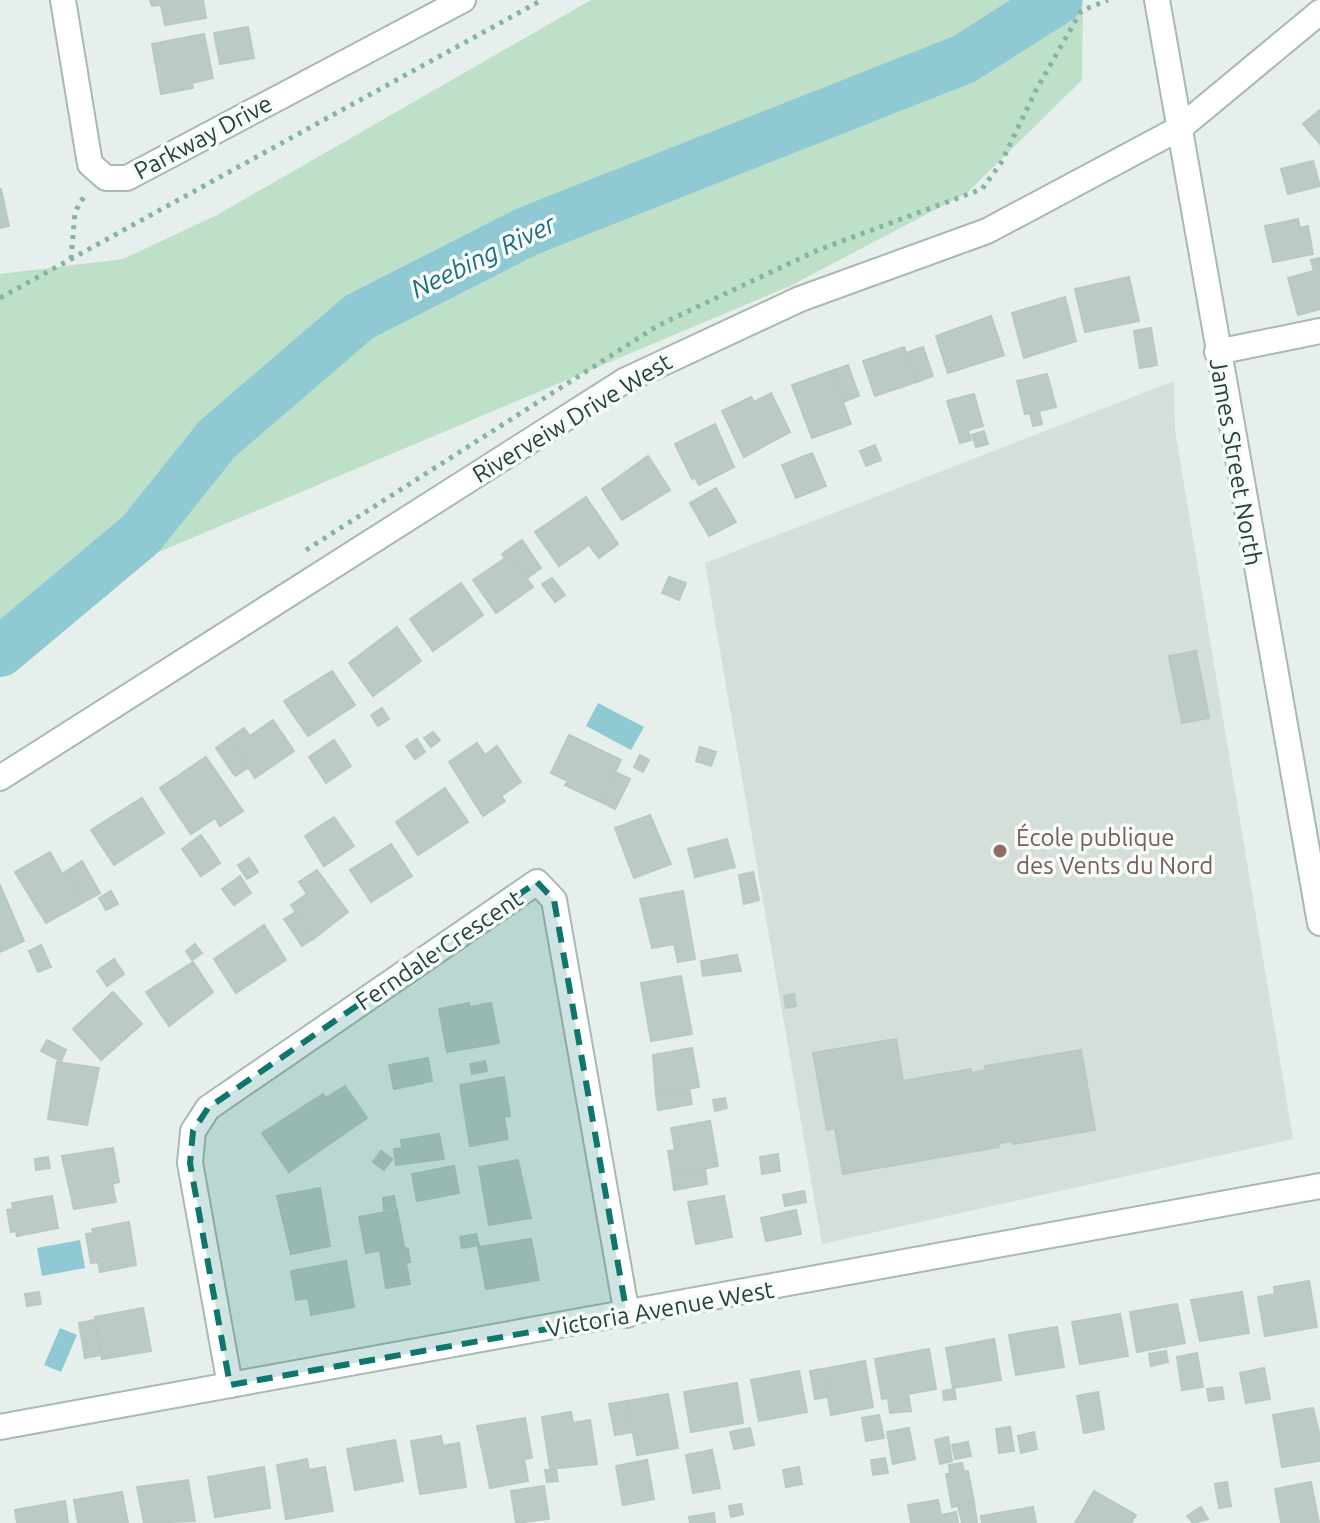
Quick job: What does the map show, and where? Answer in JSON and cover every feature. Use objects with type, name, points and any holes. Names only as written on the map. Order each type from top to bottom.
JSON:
[{"type":"street","name":"Parkway Drive","points":[[63,0],[90,164],[106,178],[127,178],[463,0]]},
{"type":"street","name":"James Street North","points":[[1157,4],[1320,923]]},
{"type":"street","name":"Riverveiw Drive West","points":[[0,778],[624,381],[800,299],[987,231],[1180,128],[1320,12]]},
{"type":"street","points":[[1217,352],[1320,331]]},
{"type":"street","name":"Ferndale Crescent","points":[[230,1385],[190,1163],[193,1131],[208,1108],[537,882],[554,900],[627,1315]]},
{"type":"street","name":"Victoria Avenue West","points":[[0,1427],[627,1315],[1320,1186]]},
{"type":"path","points":[[0,298],[542,0]]},
{"type":"path","points":[[71,259],[75,212],[99,172]]},
{"type":"highlighted area","points":[[537,882],[554,900],[627,1315],[230,1385],[190,1163],[193,1131],[208,1108]]},
{"type":"shaded area","name":"École publique des Vents du Nord","points":[[1174,381],[1175,430],[1293,1139],[822,1244],[705,563]]},
{"type":"green space","points":[[591,0],[1083,0],[1082,80],[967,193],[790,286],[66,591],[0,634],[0,274],[123,259],[217,215]]},
{"type":"water","points":[[598,703],[644,727],[631,750],[586,726]]},
{"type":"water","points":[[80,1240],[85,1268],[42,1276],[37,1248]]},
{"type":"water","points":[[60,1328],[77,1335],[61,1372],[44,1365]]},
{"type":"building","points":[[150,0],[203,0],[206,18],[165,25],[161,5],[152,6]]},
{"type":"building","points":[[248,27],[254,58],[220,64],[214,33]]},
{"type":"building","points":[[204,34],[213,78],[192,83],[193,88],[161,94],[152,44]]},
{"type":"building","points":[[1320,110],[1320,144],[1303,124]]},
{"type":"building","points":[[1313,161],[1320,186],[1288,194],[1281,169]]},
{"type":"building","points":[[0,189],[9,226],[0,228]]},
{"type":"building","points":[[1298,219],[1300,228],[1308,226],[1313,254],[1273,262],[1265,226]]},
{"type":"building","points":[[1320,258],[1320,309],[1298,315],[1288,278],[1314,271],[1311,260]]},
{"type":"building","points":[[1129,277],[1139,321],[1085,332],[1075,289]]},
{"type":"building","points":[[1065,297],[1076,341],[1024,358],[1012,313]]},
{"type":"building","points":[[991,316],[1004,355],[948,373],[936,336]]},
{"type":"building","points":[[1151,328],[1157,365],[1140,368],[1134,331]]},
{"type":"building","points":[[904,347],[917,382],[875,396],[863,361]]},
{"type":"building","points":[[923,347],[933,376],[917,382],[906,353]]},
{"type":"building","points":[[848,365],[859,396],[843,402],[831,371]]},
{"type":"building","points":[[831,371],[851,424],[812,438],[792,385]]},
{"type":"building","points":[[1047,374],[1056,407],[1039,411],[1042,424],[1033,426],[1030,413],[1025,414],[1017,381]]},
{"type":"building","points":[[771,393],[790,432],[744,457],[722,411],[751,397],[754,402]]},
{"type":"building","points":[[974,394],[983,426],[968,430],[971,440],[960,443],[947,401]]},
{"type":"building","points":[[715,424],[734,467],[699,485],[695,478],[692,479],[675,444]]},
{"type":"building","points":[[984,431],[988,444],[976,447],[972,435]]},
{"type":"building","points":[[875,445],[881,460],[866,466],[860,451]]},
{"type":"building","points":[[812,453],[826,486],[796,498],[782,465]]},
{"type":"building","points":[[648,456],[670,490],[622,520],[602,489]]},
{"type":"building","points":[[716,488],[736,522],[709,536],[690,503]]},
{"type":"building","points":[[586,497],[618,544],[599,558],[589,545],[559,566],[535,532]]},
{"type":"building","points":[[522,540],[541,568],[527,578],[510,555],[505,558],[502,554]]},
{"type":"building","points":[[510,555],[533,587],[496,613],[473,580]]},
{"type":"building","points":[[669,577],[686,583],[679,600],[662,593]]},
{"type":"building","points":[[552,578],[565,595],[555,602],[542,584]]},
{"type":"building","points":[[461,583],[483,615],[433,651],[410,619]]},
{"type":"building","points":[[397,627],[421,661],[373,696],[349,663]]},
{"type":"building","points":[[1196,651],[1209,718],[1182,723],[1169,656]]},
{"type":"building","points":[[332,671],[355,705],[308,736],[284,701]]},
{"type":"building","points":[[382,708],[389,719],[378,726],[371,715]]},
{"type":"building","points":[[273,720],[294,751],[255,778],[230,738],[244,728],[250,736]]},
{"type":"building","points":[[433,732],[440,740],[431,747],[424,738]]},
{"type":"building","points":[[569,735],[621,760],[601,802],[565,785],[568,781],[551,773]]},
{"type":"building","points":[[230,738],[248,768],[235,776],[216,748]]},
{"type":"building","points":[[417,739],[425,752],[415,759],[406,746]]},
{"type":"building","points":[[334,740],[351,766],[326,783],[309,757]]},
{"type":"building","points":[[477,743],[485,755],[497,746],[521,782],[501,796],[505,801],[483,816],[449,762]]},
{"type":"building","points":[[700,747],[716,752],[711,766],[696,761]]},
{"type":"building","points":[[640,755],[649,760],[643,772],[634,767]]},
{"type":"building","points":[[206,757],[243,811],[220,826],[215,818],[191,834],[160,788]]},
{"type":"building","points":[[615,772],[630,779],[615,809],[601,802]]},
{"type":"building","points":[[445,788],[468,822],[418,855],[396,822]]},
{"type":"building","points":[[142,798],[164,833],[114,865],[91,830]]},
{"type":"building","points":[[650,815],[671,864],[634,878],[615,828]]},
{"type":"building","points":[[334,817],[354,846],[324,866],[305,836]]},
{"type":"building","points":[[201,835],[220,863],[201,876],[182,849]]},
{"type":"building","points":[[727,839],[735,867],[695,877],[688,849]]},
{"type":"building","points":[[391,844],[412,876],[371,902],[350,870]]},
{"type":"building","points":[[50,852],[62,874],[67,871],[84,902],[46,923],[15,872]]},
{"type":"building","points":[[249,858],[258,872],[247,879],[238,865]]},
{"type":"building","points":[[82,861],[100,893],[84,902],[67,871]]},
{"type":"building","points":[[317,870],[348,912],[313,939],[291,905],[307,894],[299,882]]},
{"type":"building","points":[[753,872],[759,900],[744,904],[739,875]]},
{"type":"building","points":[[240,876],[251,893],[234,905],[222,889]]},
{"type":"building","points":[[0,885],[24,941],[0,952]]},
{"type":"building","points":[[111,891],[118,904],[106,910],[99,898]]},
{"type":"building","points":[[683,891],[695,959],[678,962],[674,944],[652,948],[640,899]]},
{"type":"building","points":[[296,912],[313,939],[302,946],[284,919]]},
{"type":"building","points":[[264,925],[286,960],[236,993],[214,959]]},
{"type":"building","points":[[195,944],[202,953],[192,960],[186,951]]},
{"type":"building","points":[[41,945],[51,967],[38,972],[29,951]]},
{"type":"building","points":[[737,955],[741,971],[703,976],[701,961]]},
{"type":"building","points":[[114,959],[124,974],[107,986],[97,971]]},
{"type":"building","points":[[193,962],[213,992],[169,1026],[146,992]]},
{"type":"building","points":[[681,976],[692,1034],[651,1041],[641,983]]},
{"type":"building","points":[[113,992],[142,1024],[101,1060],[73,1029]]},
{"type":"building","points":[[794,994],[796,1006],[786,1008],[784,996]]},
{"type":"building","points":[[469,1003],[470,1007],[491,1003],[499,1043],[447,1052],[439,1009]]},
{"type":"building","points":[[896,1039],[903,1081],[971,1069],[971,1073],[986,1070],[985,1066],[1081,1050],[1095,1130],[1013,1144],[1012,1141],[999,1143],[999,1147],[843,1174],[835,1128],[827,1130],[813,1053]]},
{"type":"building","points":[[47,1040],[66,1050],[61,1061],[41,1051]]},
{"type":"building","points":[[692,1048],[699,1087],[656,1095],[653,1055]]},
{"type":"building","points":[[428,1058],[432,1081],[394,1089],[389,1065]]},
{"type":"building","points":[[485,1061],[487,1071],[472,1074],[470,1064]]},
{"type":"building","points":[[57,1062],[99,1068],[87,1125],[48,1119]]},
{"type":"building","points":[[504,1077],[510,1116],[504,1117],[508,1139],[470,1146],[460,1085]]},
{"type":"building","points":[[345,1086],[367,1118],[348,1131],[326,1098]]},
{"type":"building","points":[[689,1088],[692,1104],[658,1110],[656,1095]]},
{"type":"building","points":[[323,1094],[348,1131],[289,1172],[262,1133]]},
{"type":"building","points":[[725,1098],[727,1108],[715,1111],[713,1100]]},
{"type":"building","points":[[710,1121],[718,1166],[672,1175],[668,1151],[675,1150],[671,1128]]},
{"type":"building","points":[[439,1134],[444,1159],[396,1165],[394,1149],[402,1148],[401,1140]]},
{"type":"building","points":[[113,1148],[119,1182],[112,1184],[116,1202],[74,1209],[62,1156]]},
{"type":"building","points":[[381,1151],[392,1159],[384,1170],[373,1162]]},
{"type":"building","points":[[778,1154],[780,1171],[762,1174],[760,1157]]},
{"type":"building","points":[[48,1157],[50,1168],[36,1170],[35,1159]]},
{"type":"building","points":[[518,1160],[531,1218],[489,1225],[479,1167]]},
{"type":"building","points":[[454,1166],[459,1193],[417,1201],[412,1174]]},
{"type":"building","points":[[705,1169],[707,1184],[674,1190],[672,1175]]},
{"type":"building","points":[[320,1188],[330,1246],[291,1254],[277,1196]]},
{"type":"building","points":[[804,1191],[806,1202],[785,1206],[783,1195]]},
{"type":"building","points":[[52,1196],[58,1228],[17,1236],[16,1231],[11,1232],[7,1210],[13,1209],[12,1203]]},
{"type":"building","points":[[394,1196],[396,1208],[384,1210],[383,1198]]},
{"type":"building","points":[[724,1196],[732,1237],[696,1244],[688,1202]]},
{"type":"building","points":[[397,1210],[404,1246],[366,1253],[359,1217]]},
{"type":"building","points":[[796,1210],[801,1234],[766,1241],[761,1218]]},
{"type":"building","points":[[129,1222],[136,1265],[100,1272],[98,1262],[91,1263],[86,1234],[93,1233],[92,1229]]},
{"type":"building","points":[[476,1234],[479,1245],[462,1248],[460,1237]]},
{"type":"building","points":[[531,1239],[539,1280],[486,1289],[478,1247]]},
{"type":"building","points":[[408,1249],[410,1262],[406,1263],[410,1284],[386,1288],[380,1251]]},
{"type":"building","points":[[346,1261],[354,1307],[311,1315],[308,1298],[296,1300],[291,1271]]},
{"type":"building","points":[[1309,1281],[1317,1327],[1265,1336],[1258,1297],[1275,1294],[1274,1287]]},
{"type":"building","points":[[39,1292],[41,1304],[27,1306],[25,1294]]},
{"type":"building","points":[[1242,1292],[1249,1333],[1200,1341],[1191,1300]]},
{"type":"building","points":[[1177,1304],[1185,1343],[1137,1352],[1130,1312]]},
{"type":"building","points":[[143,1308],[151,1351],[102,1359],[95,1317]]},
{"type":"building","points":[[1120,1314],[1128,1356],[1080,1364],[1072,1322]]},
{"type":"building","points":[[95,1320],[101,1355],[85,1358],[79,1323]]},
{"type":"building","points":[[1057,1327],[1064,1367],[1016,1375],[1009,1335]]},
{"type":"building","points":[[994,1339],[1001,1380],[953,1388],[946,1348]]},
{"type":"building","points":[[929,1349],[936,1389],[908,1394],[911,1411],[890,1413],[888,1398],[882,1399],[875,1359]]},
{"type":"building","points":[[1166,1351],[1168,1362],[1151,1366],[1149,1354]]},
{"type":"building","points":[[1197,1353],[1203,1387],[1182,1390],[1177,1357]]},
{"type":"building","points":[[865,1361],[873,1407],[831,1415],[823,1369]]},
{"type":"building","points":[[1264,1368],[1270,1399],[1246,1403],[1240,1373]]},
{"type":"building","points":[[823,1369],[828,1397],[815,1399],[810,1371]]},
{"type":"building","points":[[799,1371],[807,1412],[759,1421],[751,1380]]},
{"type":"building","points":[[737,1383],[743,1423],[691,1432],[684,1392]]},
{"type":"building","points":[[1222,1387],[1224,1399],[1209,1401],[1207,1389]]},
{"type":"building","points":[[954,1389],[956,1399],[944,1400],[943,1391]]},
{"type":"building","points":[[1098,1392],[1104,1429],[1084,1433],[1077,1396]]},
{"type":"building","points":[[668,1394],[678,1448],[637,1455],[627,1401]]},
{"type":"building","points":[[627,1401],[633,1432],[615,1435],[609,1404]]},
{"type":"building","points":[[1313,1408],[1320,1436],[1319,1461],[1282,1467],[1273,1415]]},
{"type":"building","points":[[571,1412],[573,1423],[590,1420],[597,1464],[550,1469],[542,1417]]},
{"type":"building","points":[[879,1415],[884,1438],[866,1441],[862,1418]]},
{"type":"building","points":[[525,1418],[532,1458],[524,1459],[528,1481],[490,1488],[477,1426]]},
{"type":"building","points":[[1010,1427],[1014,1451],[999,1453],[996,1429]]},
{"type":"building","points":[[750,1428],[754,1445],[734,1449],[730,1432]]},
{"type":"building","points":[[909,1428],[915,1459],[893,1464],[887,1432]]},
{"type":"building","points":[[1034,1432],[1037,1449],[1021,1453],[1018,1436]]},
{"type":"building","points":[[441,1436],[443,1446],[459,1443],[466,1487],[420,1494],[411,1441]]},
{"type":"building","points":[[948,1437],[952,1461],[940,1464],[935,1440]]},
{"type":"building","points":[[395,1440],[403,1481],[355,1490],[347,1449]]},
{"type":"building","points":[[968,1442],[971,1456],[955,1459],[952,1445]]},
{"type":"building","points":[[712,1450],[720,1488],[693,1493],[686,1455]]},
{"type":"building","points":[[885,1458],[888,1473],[873,1475],[871,1460]]},
{"type":"building","points":[[307,1459],[309,1470],[325,1467],[333,1511],[286,1519],[277,1465]]},
{"type":"building","points":[[647,1460],[654,1499],[623,1505],[616,1466]]},
{"type":"building","points":[[962,1463],[964,1472],[950,1474],[949,1465]]},
{"type":"building","points":[[264,1467],[270,1508],[215,1517],[208,1477]]},
{"type":"building","points":[[799,1467],[802,1484],[786,1487],[783,1470]]},
{"type":"building","points":[[545,1470],[556,1470],[558,1481],[547,1482]]},
{"type":"building","points":[[968,1471],[974,1502],[952,1507],[946,1474]]},
{"type":"building","points":[[188,1480],[195,1521],[144,1523],[137,1487]]},
{"type":"building","points":[[1227,1482],[1231,1506],[1219,1508],[1215,1484]]},
{"type":"building","points":[[1311,1482],[1319,1523],[1281,1523],[1275,1489]]},
{"type":"building","points":[[544,1486],[549,1519],[516,1523],[511,1491]]},
{"type":"building","points":[[1094,1491],[1136,1515],[1131,1523],[1075,1523]]},
{"type":"building","points":[[122,1492],[128,1523],[78,1523],[74,1500]]},
{"type":"building","points":[[938,1500],[941,1515],[956,1512],[958,1523],[911,1523],[908,1505]]},
{"type":"building","points":[[65,1501],[68,1523],[17,1523],[15,1510]]},
{"type":"building","points":[[974,1502],[977,1523],[962,1523],[958,1506]]},
{"type":"building","points":[[741,1504],[743,1514],[731,1517],[729,1506]]},
{"type":"building","points":[[1033,1507],[1036,1523],[982,1523],[981,1516]]},
{"type":"building","points":[[1201,1507],[1208,1519],[1193,1523],[1187,1516]]},
{"type":"building","points":[[714,1513],[715,1523],[690,1523],[689,1517]]},
{"type":"waterway","name":"Neebing River","points":[[0,652],[141,534],[217,439],[359,317],[528,231],[964,59],[1057,0]]},
{"type":"place","name":"École publique des Vents du Nord","points":[[1000,851]]}]
